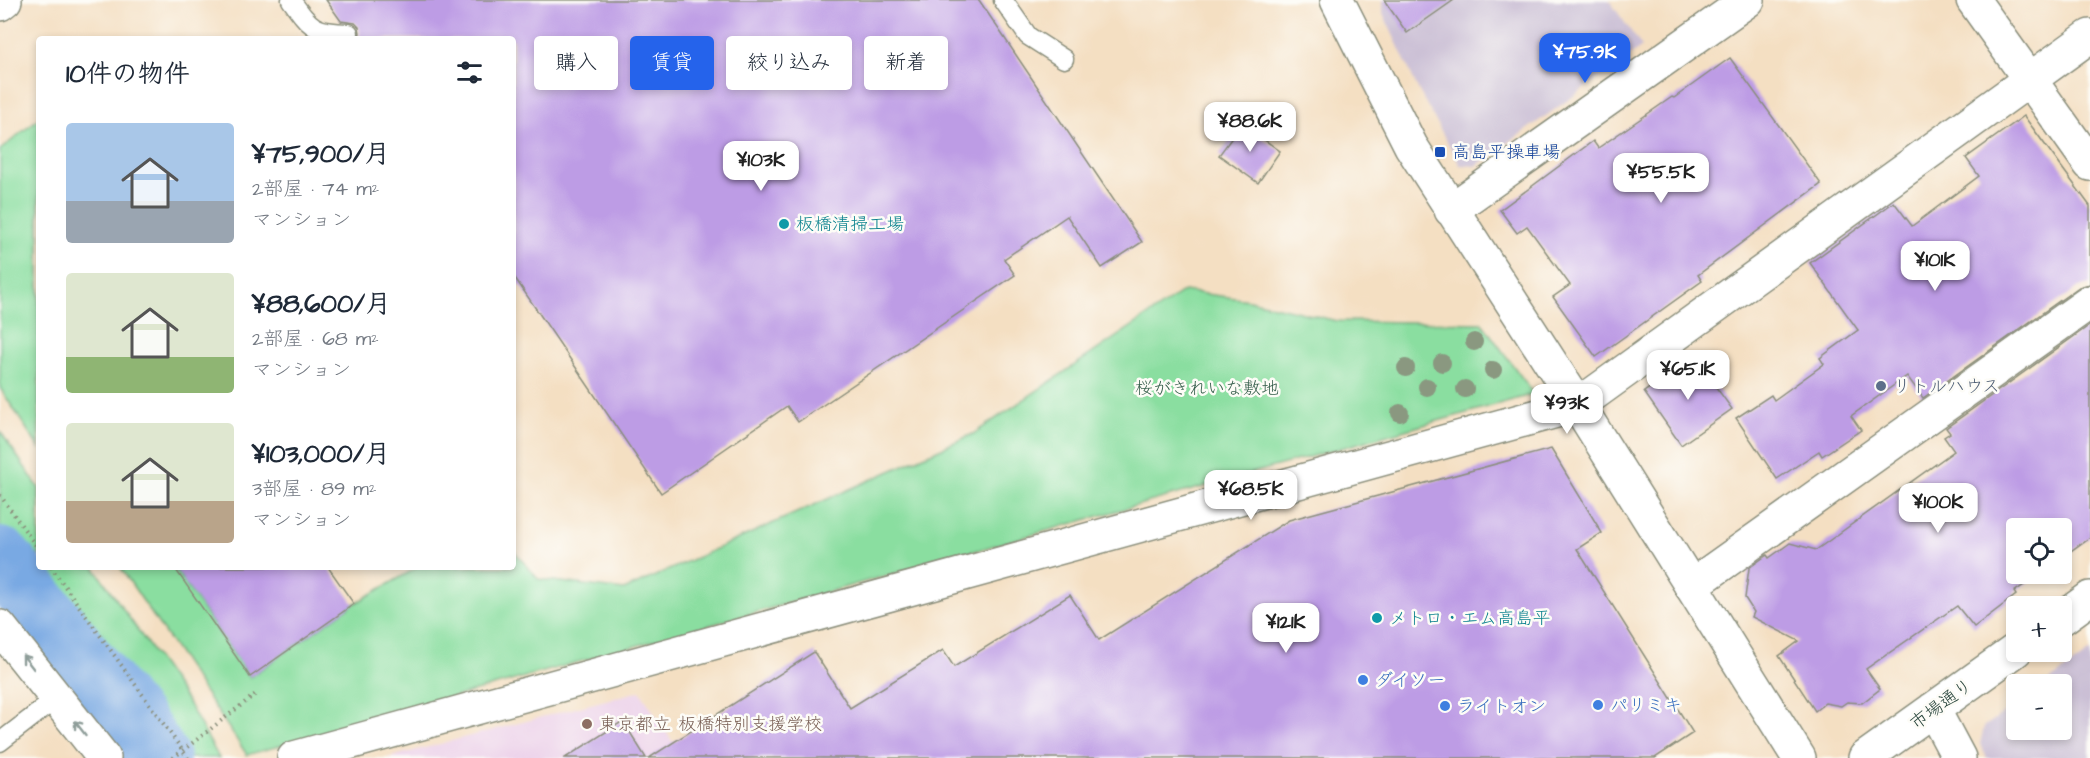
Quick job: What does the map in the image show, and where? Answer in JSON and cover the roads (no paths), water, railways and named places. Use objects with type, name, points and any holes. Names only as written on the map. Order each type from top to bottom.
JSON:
[{"type":"street","points":[[0,4],[5,0]]},
{"type":"street","points":[[1451,210],[1748,0]]},
{"type":"street","points":[[1973,0],[2090,164]]},
{"type":"street","points":[[1343,2],[1411,146],[1578,405],[1800,758]]},
{"type":"street","points":[[294,758],[1578,405],[2090,36]]},
{"type":"street","points":[[1691,586],[2090,302]]},
{"type":"street","points":[[2072,611],[2090,598]]},
{"type":"street","points":[[0,627],[104,758]]},
{"type":"street","name":"市場通り","points":[[1865,758],[2006,657]]},
{"type":"street","points":[[1933,709],[1959,758]]},
{"type":"lane","points":[[291,0],[309,24],[328,32],[349,33]]},
{"type":"lane","points":[[1002,0],[1028,36],[1064,59]]},
{"type":"lane","points":[[0,742],[57,698]]},
{"type":"waterway","points":[[0,559],[135,724],[158,758]]},
{"type":"place","name":"高島平操車場","points":[[1440,152]]},
{"type":"place","name":"板橋清掃工場","points":[[784,224]]},
{"type":"place","name":"リトルハウス","points":[[1881,386]]},
{"type":"place","name":"メトロ・エム高島平","points":[[1377,618]]},
{"type":"place","name":"ダイソー","points":[[1363,680]]},
{"type":"place","name":"パリミキ","points":[[1598,705]]},
{"type":"place","name":"ライトオン","points":[[1445,706]]},
{"type":"place","name":"東京都立 板橋特別支援学校","points":[[587,724]]},
{"type":"park label","name":"桜がきれいな敷地","points":[[1207,388]]}]
